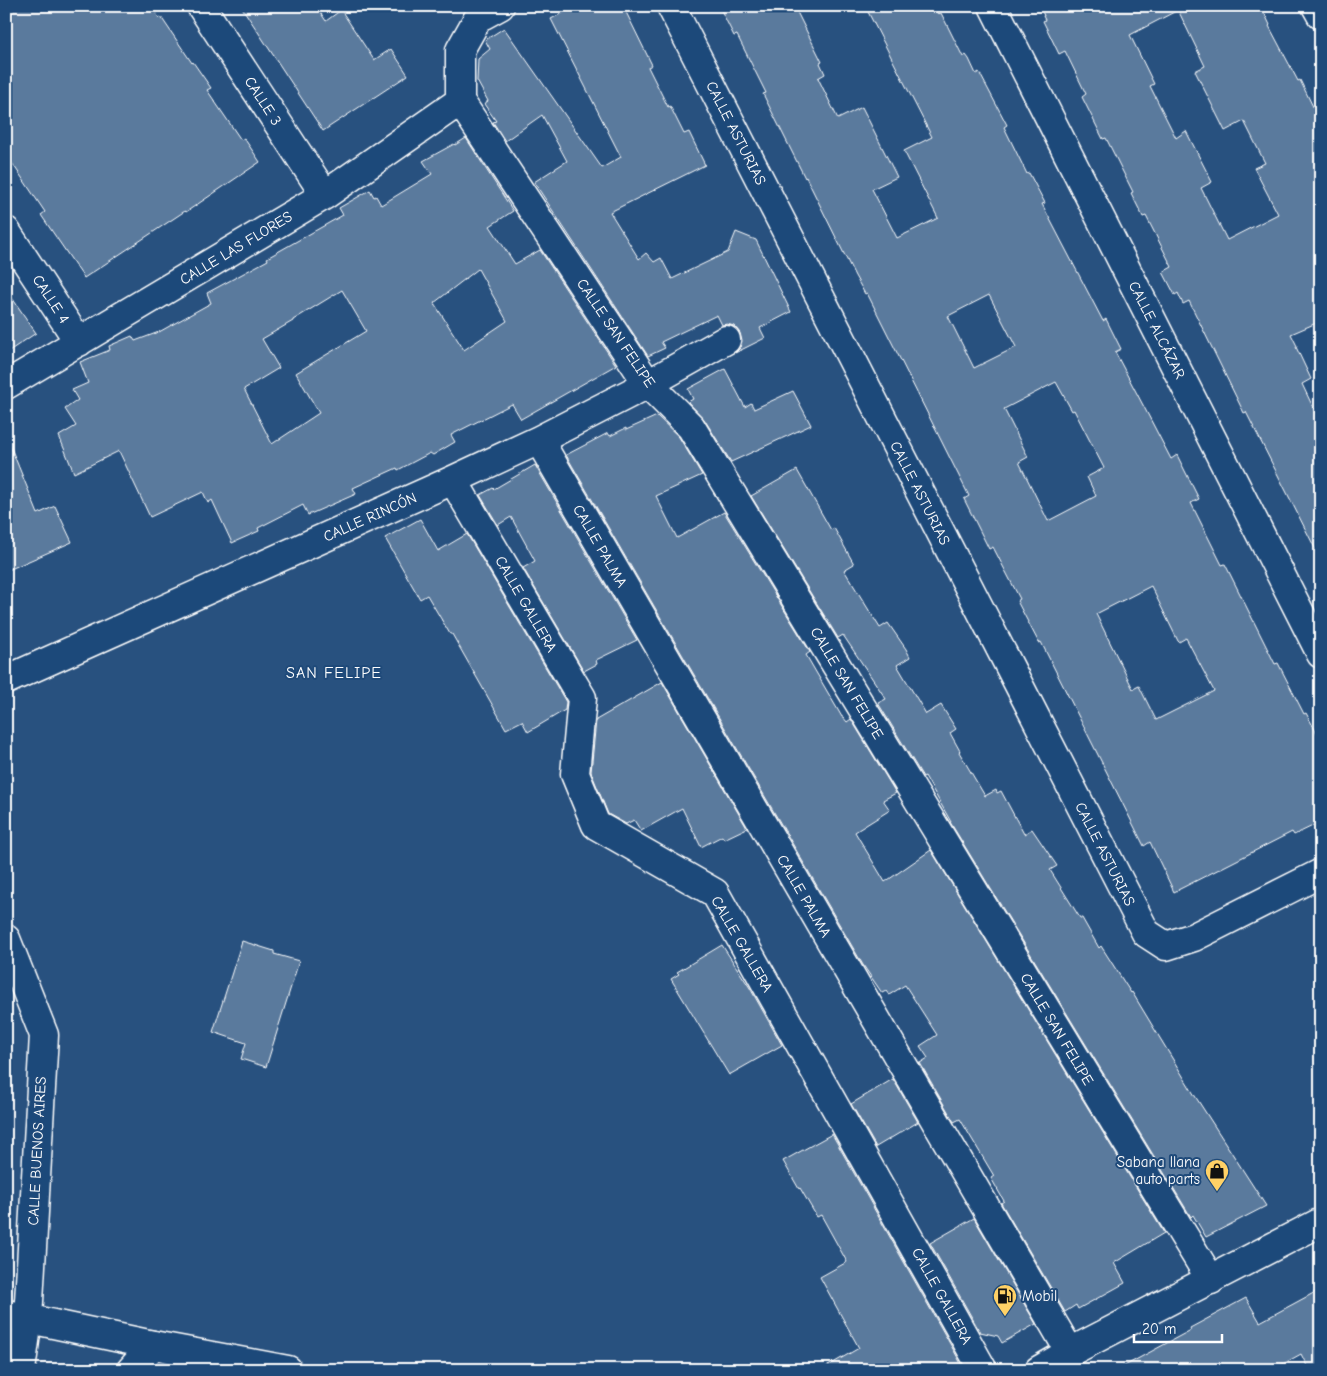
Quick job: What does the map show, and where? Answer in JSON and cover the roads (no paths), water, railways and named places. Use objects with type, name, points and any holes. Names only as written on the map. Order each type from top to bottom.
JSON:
[{"type":"street","name":"CALLE 3","points":[[201,6],[325,195]]},
{"type":"street","points":[[460,101],[460,50],[478,18],[500,6]]},
{"type":"street","name":"CALLE ASTURIAS","points":[[671,6],[1146,932],[1166,946],[1194,937],[1321,872]]},
{"type":"street","name":"CALLE ALCÁZAR","points":[[993,6],[1321,654]]},
{"type":"street","points":[[1316,6],[1321,15]]},
{"type":"street","name":"CALLE LAS FLORES","points":[[6,385],[325,195],[460,101]]},
{"type":"street","name":"CALLE SAN FELIPE","points":[[460,101],[648,384],[691,427],[1211,1280]]},
{"type":"street","name":"CALLE 4","points":[[6,231],[79,342]]},
{"type":"street","name":"CALLE RINCÓN","points":[[6,680],[539,440],[648,384],[726,340]]},
{"type":"street","name":"CALLE PALMA","points":[[539,440],[1070,1352]]},
{"type":"street","name":"CALLE GALLERA","points":[[453,480],[582,698],[575,774],[596,825],[715,893],[983,1370]]},
{"type":"street","name":"CALLE BUENOS AIRES","points":[[6,940],[44,1035],[17,1317],[21,1370]]},
{"type":"street","points":[[1039,1370],[1070,1352],[1321,1222]]},
{"type":"street","points":[[17,1317],[288,1370]]},
{"type":"street","points":[[131,1370],[153,1345]]},
{"type":"place","name":"Sabana llana auto parts","points":[[1217,1192]]},
{"type":"place","name":"Mobil","points":[[1005,1317]]},
{"type":"district","name":"SAN FELIPE","points":[[334,673]]}]
